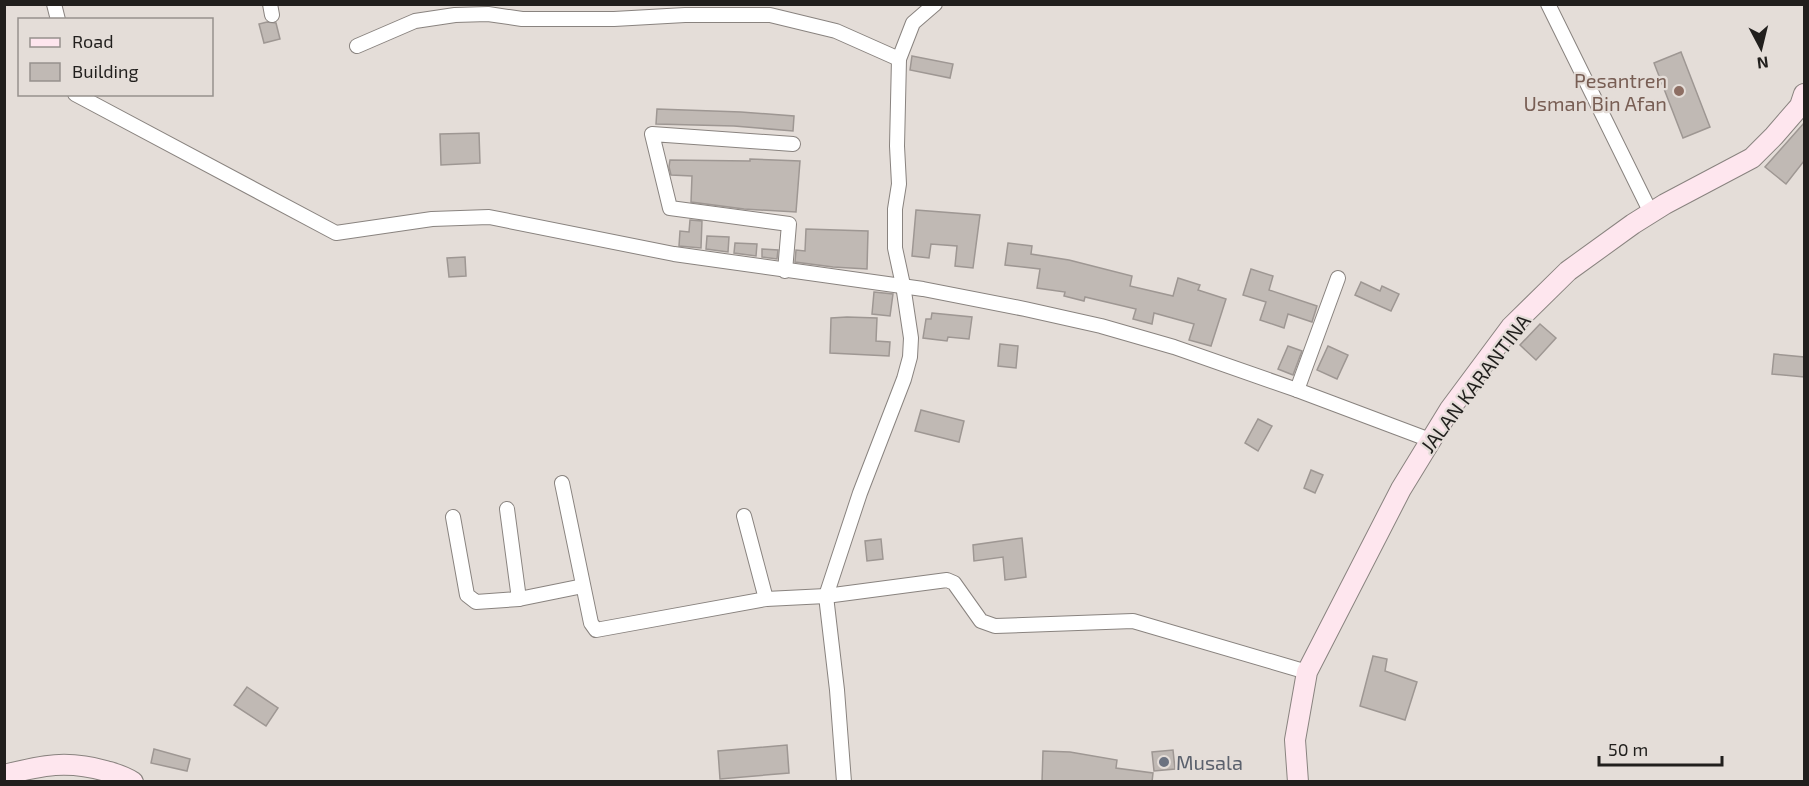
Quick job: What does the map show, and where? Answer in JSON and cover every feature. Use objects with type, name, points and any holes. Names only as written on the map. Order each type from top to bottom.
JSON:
[{"type":"street","points":[[844,782],[837,690],[826,596],[860,493],[904,379],[910,357],[911,338],[895,248],[895,209],[899,184],[897,146],[899,59],[913,23],[935,4]]},
{"type":"street","points":[[1548,4],[1651,213]]},
{"type":"street","points":[[357,46],[415,21],[455,15],[488,14],[522,19],[614,19],[686,15],[770,15],[836,31],[899,59]]},
{"type":"street","name":"JALAN KARANTINA","points":[[1298,782],[1295,740],[1307,672],[1401,489],[1450,409],[1512,327],[1568,271],[1651,213],[1752,158],[1800,106],[1804,94]]},
{"type":"street","points":[[79,96],[336,233],[432,219],[489,217],[674,254],[785,271],[903,285],[1101,326],[1174,347],[1298,390],[1430,440]]},
{"type":"street","points":[[785,271],[789,224],[670,208],[652,134],[793,144]]},
{"type":"street","points":[[1298,390],[1338,278]]},
{"type":"street","points":[[562,483],[591,623],[596,630],[765,599],[826,596],[951,581],[981,621],[995,626],[1132,621],[1307,672]]},
{"type":"street","points":[[507,509],[519,599]]},
{"type":"street","points":[[744,516],[765,599]]},
{"type":"street","points":[[453,517],[467,595],[476,602],[519,599],[583,586]]},
{"type":"street","points":[[4,775],[33,768],[66,764],[98,769],[126,777],[133,782]]},
{"type":"building","points":[[276,23],[280,39],[264,43],[259,24]]},
{"type":"building","points":[[1681,52],[1710,127],[1683,138],[1654,63]]},
{"type":"building","points":[[912,56],[953,64],[950,78],[910,70]]},
{"type":"building","points":[[657,109],[794,116],[793,131],[734,126],[656,124]]},
{"type":"building","points":[[1804,123],[1804,161],[1786,184],[1765,167]]},
{"type":"building","points":[[479,133],[480,163],[441,165],[440,134]]},
{"type":"building","points":[[750,159],[800,161],[796,212],[744,209],[691,202],[692,176],[671,175],[669,167],[670,160],[750,161]]},
{"type":"building","points":[[916,210],[980,215],[973,268],[955,266],[957,246],[931,244],[929,258],[912,256]]},
{"type":"building","points":[[690,220],[702,221],[701,248],[679,246],[680,231],[689,232]]},
{"type":"building","points":[[806,229],[868,231],[867,269],[795,262],[796,250],[805,251]]},
{"type":"building","points":[[707,236],[729,237],[728,252],[706,249]]},
{"type":"building","points":[[735,243],[757,244],[756,256],[734,253]]},
{"type":"building","points":[[1008,243],[1032,246],[1031,254],[1069,260],[1132,276],[1130,286],[1173,296],[1178,278],[1200,285],[1198,290],[1226,299],[1211,346],[1189,340],[1194,324],[1154,313],[1152,324],[1133,319],[1136,309],[1085,297],[1084,301],[1064,296],[1065,292],[1037,288],[1040,269],[1005,265]]},
{"type":"building","points":[[762,249],[778,250],[777,259],[762,257]]},
{"type":"building","points":[[465,257],[466,276],[449,277],[447,258]]},
{"type":"building","points":[[1251,269],[1273,276],[1269,290],[1317,306],[1312,322],[1288,314],[1284,328],[1260,320],[1266,302],[1243,295]]},
{"type":"building","points":[[1361,282],[1380,291],[1382,286],[1399,294],[1391,311],[1355,295]]},
{"type":"building","points":[[874,292],[893,294],[890,316],[872,314]]},
{"type":"building","points":[[932,313],[972,317],[969,339],[948,337],[947,341],[923,338],[926,319],[931,319]]},
{"type":"building","points":[[831,318],[877,318],[876,341],[890,342],[889,356],[830,353]]},
{"type":"building","points":[[1540,324],[1556,338],[1536,360],[1520,345]]},
{"type":"building","points":[[1000,344],[1018,346],[1016,368],[998,366]]},
{"type":"building","points":[[1288,346],[1302,351],[1293,375],[1278,369]]},
{"type":"building","points":[[1328,346],[1348,355],[1337,379],[1317,370]]},
{"type":"building","points":[[1774,354],[1804,357],[1804,377],[1772,374]]},
{"type":"building","points":[[921,410],[964,421],[959,442],[915,431]]},
{"type":"building","points":[[1258,419],[1272,426],[1258,451],[1245,443]]},
{"type":"building","points":[[1311,470],[1323,475],[1315,493],[1304,488]]},
{"type":"building","points":[[1022,538],[1026,577],[1005,580],[1003,557],[974,561],[973,545]]},
{"type":"building","points":[[881,539],[883,559],[867,561],[865,541]]},
{"type":"building","points":[[1373,656],[1387,659],[1385,671],[1417,682],[1405,720],[1360,706]]},
{"type":"building","points":[[247,687],[278,708],[266,726],[234,705]]},
{"type":"building","points":[[787,745],[789,773],[720,779],[718,751]]},
{"type":"building","points":[[154,749],[190,759],[187,771],[151,763]]},
{"type":"building","points":[[1173,750],[1175,769],[1154,771],[1152,752]]},
{"type":"building","points":[[1043,751],[1070,752],[1117,760],[1116,768],[1153,773],[1152,782],[1042,782]]},
{"type":"place","name":"Pesantren Usman Bin Afan","points":[[1679,91]]},
{"type":"place","name":"Musala","points":[[1164,762]]}]
